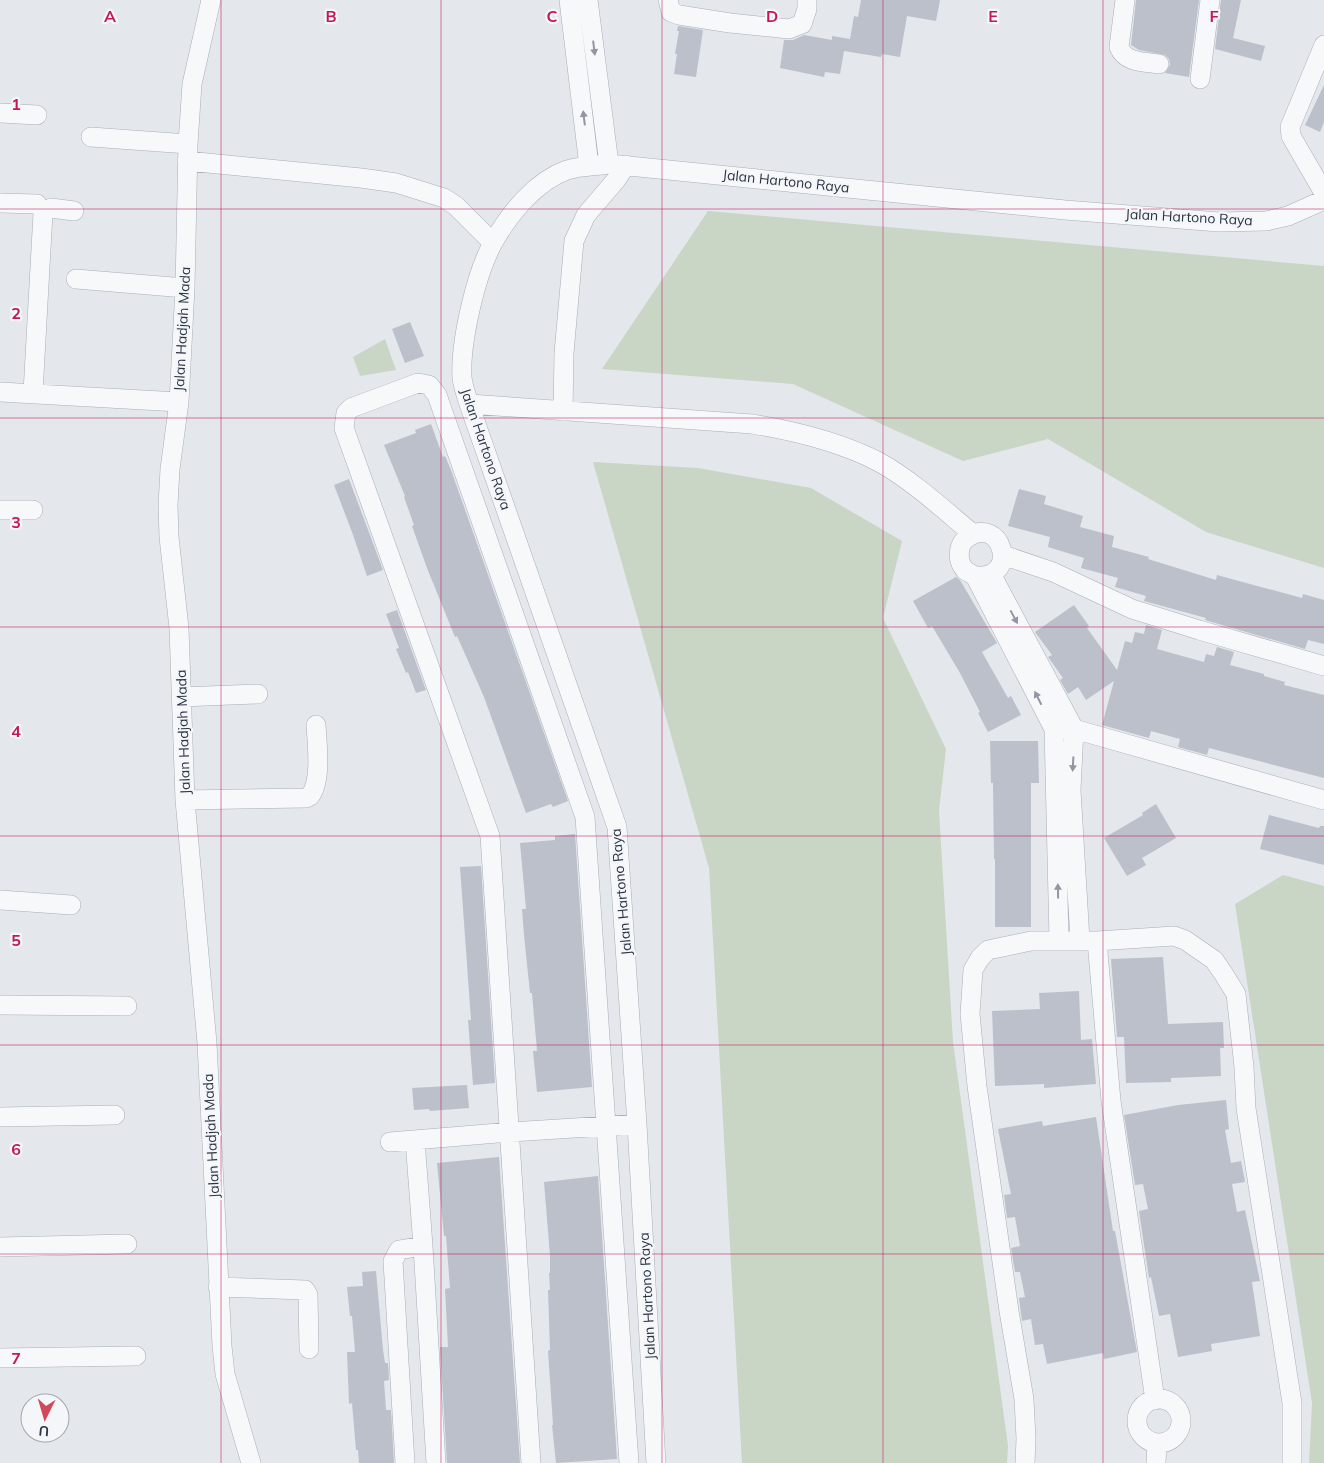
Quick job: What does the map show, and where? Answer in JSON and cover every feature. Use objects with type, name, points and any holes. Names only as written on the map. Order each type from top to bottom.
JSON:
[{"type":"street","name":"Jalan Hadjah Mada","points":[[211,0],[192,84],[187,153],[185,288],[179,402],[170,469],[168,505],[169,537],[179,628],[185,800],[207,1043],[222,1346],[225,1374],[250,1463]]},
{"type":"street","points":[[570,0],[590,166]]},
{"type":"street","points":[[562,410],[564,353],[574,241],[586,215],[616,180],[618,165],[588,0]]},
{"type":"street","points":[[668,0],[671,12],[679,15],[790,29],[802,24],[807,9],[807,0]]},
{"type":"street","points":[[1125,0],[1119,47],[1121,52],[1127,58],[1159,64]]},
{"type":"street","points":[[1200,78],[1210,0]]},
{"type":"street","points":[[1321,181],[1291,136],[1290,127],[1323,50]]},
{"type":"street","points":[[0,114],[37,114]]},
{"type":"street","points":[[91,137],[187,153],[396,183],[444,198],[456,206],[493,243]]},
{"type":"street","name":"Jalan Hartono Raya","points":[[656,1463],[637,1124],[617,828],[469,404],[462,379],[464,348],[471,306],[493,243],[506,223],[528,196],[549,180],[567,170],[590,166],[618,165],[1065,210],[1219,222],[1266,221],[1288,216],[1317,204],[1321,181]]},
{"type":"street","points":[[0,203],[37,204]]},
{"type":"street","points":[[33,393],[43,212],[51,208],[74,211]]},
{"type":"street","points":[[76,279],[185,288]]},
{"type":"street","points":[[532,1463],[490,836],[344,428],[346,413],[351,408],[418,383],[429,385],[437,395],[585,817],[629,1463]]},
{"type":"street","points":[[0,392],[179,402]]},
{"type":"street","points":[[469,404],[752,424],[788,430],[860,453],[880,463],[912,483],[973,534]]},
{"type":"street","points":[[0,510],[34,510]]},
{"type":"street","points":[[984,532],[994,536],[1001,545],[1003,555],[1000,566],[983,575],[965,570],[960,561],[959,550],[964,540],[973,534],[984,532]]},
{"type":"street","points":[[1003,555],[1052,572],[1132,609],[1324,666]]},
{"type":"street","points":[[983,575],[1054,729],[1059,940]]},
{"type":"street","points":[[983,575],[1074,729],[1071,790],[1089,941],[1155,1400]]},
{"type":"street","points":[[181,697],[258,694]]},
{"type":"street","points":[[185,800],[306,798],[310,796],[314,788],[318,751],[316,725]]},
{"type":"street","points":[[1054,729],[1074,729],[1324,800]]},
{"type":"street","points":[[0,900],[71,905]]},
{"type":"street","points":[[1025,1463],[1024,1399],[980,1115],[970,1014],[973,970],[980,958],[988,950],[1031,941],[1089,941],[1157,936],[1174,936],[1185,940],[1214,960],[1236,994],[1246,1108],[1292,1403],[1292,1463]]},
{"type":"street","points":[[0,1006],[127,1006]]},
{"type":"street","points":[[0,1117],[115,1115]]},
{"type":"street","points":[[390,1142],[637,1124]]},
{"type":"street","points":[[415,1140],[436,1463]]},
{"type":"street","points":[[0,1247],[127,1244]]},
{"type":"street","points":[[405,1463],[394,1260],[395,1254],[399,1250],[423,1246]]},
{"type":"street","points":[[218,1288],[305,1290],[308,1294],[309,1349]]},
{"type":"street","points":[[0,1358],[136,1356]]},
{"type":"street","points":[[1155,1400],[1166,1400],[1175,1406],[1180,1415],[1181,1426],[1176,1435],[1168,1442],[1157,1443],[1143,1436],[1139,1430],[1138,1414],[1142,1408],[1155,1400]]},
{"type":"street","points":[[1156,1463],[1157,1443]]},
{"type":"green space","points":[[708,211],[1324,266],[1324,568],[1206,532],[1048,439],[963,461],[793,384],[602,369]]},
{"type":"green space","points":[[385,339],[396,370],[360,376],[353,357]]},
{"type":"green space","points":[[593,462],[698,468],[811,488],[902,541],[883,618],[946,749],[939,811],[953,1042],[1008,1446],[1007,1463],[742,1463],[709,868]]},
{"type":"green space","points":[[1283,875],[1324,886],[1324,1463],[1309,1463],[1312,1403],[1235,904]]},
{"type":"building","points":[[861,0],[940,0],[936,21],[907,16],[900,57],[882,54],[881,57],[844,51],[840,74],[825,72],[824,77],[780,68],[784,40],[793,40],[804,35],[832,40],[832,36],[850,39],[854,16],[858,17]]},
{"type":"building","points":[[1136,0],[1199,0],[1189,77],[1165,73],[1170,65],[1169,59],[1165,55],[1139,50],[1131,45]]},
{"type":"building","points":[[1221,0],[1241,0],[1233,38],[1265,46],[1261,61],[1215,49]]},
{"type":"building","points":[[678,26],[703,30],[696,77],[674,74]]},
{"type":"building","points":[[1324,85],[1324,122],[1320,132],[1305,125]]},
{"type":"building","points":[[410,322],[424,356],[405,363],[392,329]]},
{"type":"building","points":[[431,424],[443,457],[445,456],[451,470],[568,801],[553,807],[551,804],[526,813],[484,697],[457,636],[455,637],[427,568],[412,526],[414,525],[405,496],[384,445],[416,433],[415,430]]},
{"type":"building","points":[[349,479],[383,570],[367,576],[334,485]]},
{"type":"building","points":[[1019,489],[1046,496],[1044,504],[1083,516],[1080,527],[1114,536],[1112,547],[1149,557],[1148,559],[1216,580],[1217,575],[1302,598],[1303,594],[1324,600],[1324,644],[1308,640],[1305,649],[1144,601],[1146,596],[1115,587],[1118,578],[1081,568],[1084,558],[1048,547],[1050,537],[1008,526]]},
{"type":"building","points":[[956,577],[960,580],[997,643],[982,652],[1008,698],[1011,696],[1021,715],[988,732],[960,673],[932,626],[928,628],[913,601]]},
{"type":"building","points":[[1074,605],[1089,626],[1087,628],[1117,670],[1125,641],[1132,643],[1135,632],[1144,634],[1146,625],[1162,630],[1157,649],[1204,662],[1206,654],[1214,656],[1217,647],[1234,652],[1230,665],[1264,674],[1264,676],[1285,682],[1284,685],[1324,695],[1324,778],[1209,748],[1207,755],[1178,747],[1180,739],[1151,731],[1149,738],[1102,725],[1114,681],[1086,700],[1078,687],[1068,694],[1060,680],[1063,678],[1048,657],[1052,655],[1035,632]]},
{"type":"building","points":[[397,610],[426,690],[416,693],[396,649],[399,648],[386,614]]},
{"type":"building","points":[[990,741],[1038,741],[1039,783],[1031,783],[1031,927],[995,927],[993,783],[991,783]]},
{"type":"building","points":[[1156,804],[1176,838],[1142,858],[1146,865],[1127,876],[1104,838],[1143,815],[1142,813]]},
{"type":"building","points":[[1269,815],[1319,828],[1324,826],[1324,865],[1260,849]]},
{"type":"building","points":[[575,834],[592,1087],[537,1092],[533,1051],[537,1051],[524,935],[522,909],[526,909],[520,843],[555,840],[555,836]]},
{"type":"building","points":[[481,866],[495,1083],[473,1085],[468,1020],[471,1020],[460,867]]},
{"type":"building","points":[[1163,957],[1168,1024],[1223,1022],[1224,1048],[1220,1048],[1221,1076],[1171,1078],[1171,1082],[1126,1083],[1124,1037],[1117,1037],[1111,959]]},
{"type":"building","points":[[1079,991],[1081,1040],[1092,1039],[1096,1084],[1044,1088],[1044,1084],[995,1086],[992,1011],[1040,1009],[1039,993]]},
{"type":"building","points":[[467,1085],[469,1108],[430,1111],[429,1109],[414,1110],[412,1088]]},
{"type":"building","points":[[1226,1100],[1229,1129],[1225,1130],[1231,1163],[1241,1161],[1245,1182],[1232,1184],[1237,1212],[1245,1210],[1260,1281],[1252,1282],[1260,1336],[1211,1344],[1212,1351],[1178,1357],[1170,1314],[1159,1316],[1151,1277],[1149,1278],[1139,1211],[1148,1209],[1143,1184],[1135,1185],[1124,1115],[1178,1105]]},
{"type":"building","points":[[1096,1117],[1113,1231],[1115,1231],[1137,1352],[1104,1359],[1103,1353],[1047,1364],[1043,1344],[1035,1345],[1031,1319],[1022,1321],[1019,1298],[1025,1297],[1020,1272],[1015,1272],[1011,1248],[1020,1246],[1015,1217],[1007,1218],[1004,1195],[1011,1194],[998,1129],[1042,1121],[1043,1126]]},
{"type":"building","points":[[499,1157],[520,1463],[447,1463],[440,1347],[448,1347],[445,1289],[450,1288],[437,1163]]},
{"type":"building","points":[[598,1176],[617,1459],[556,1463],[548,1351],[550,1350],[548,1290],[550,1290],[550,1256],[544,1182]]},
{"type":"building","points":[[376,1271],[383,1350],[385,1363],[388,1363],[389,1380],[384,1381],[386,1410],[391,1410],[394,1463],[359,1463],[352,1403],[349,1404],[347,1352],[355,1352],[347,1287],[363,1286],[362,1272]]}]
